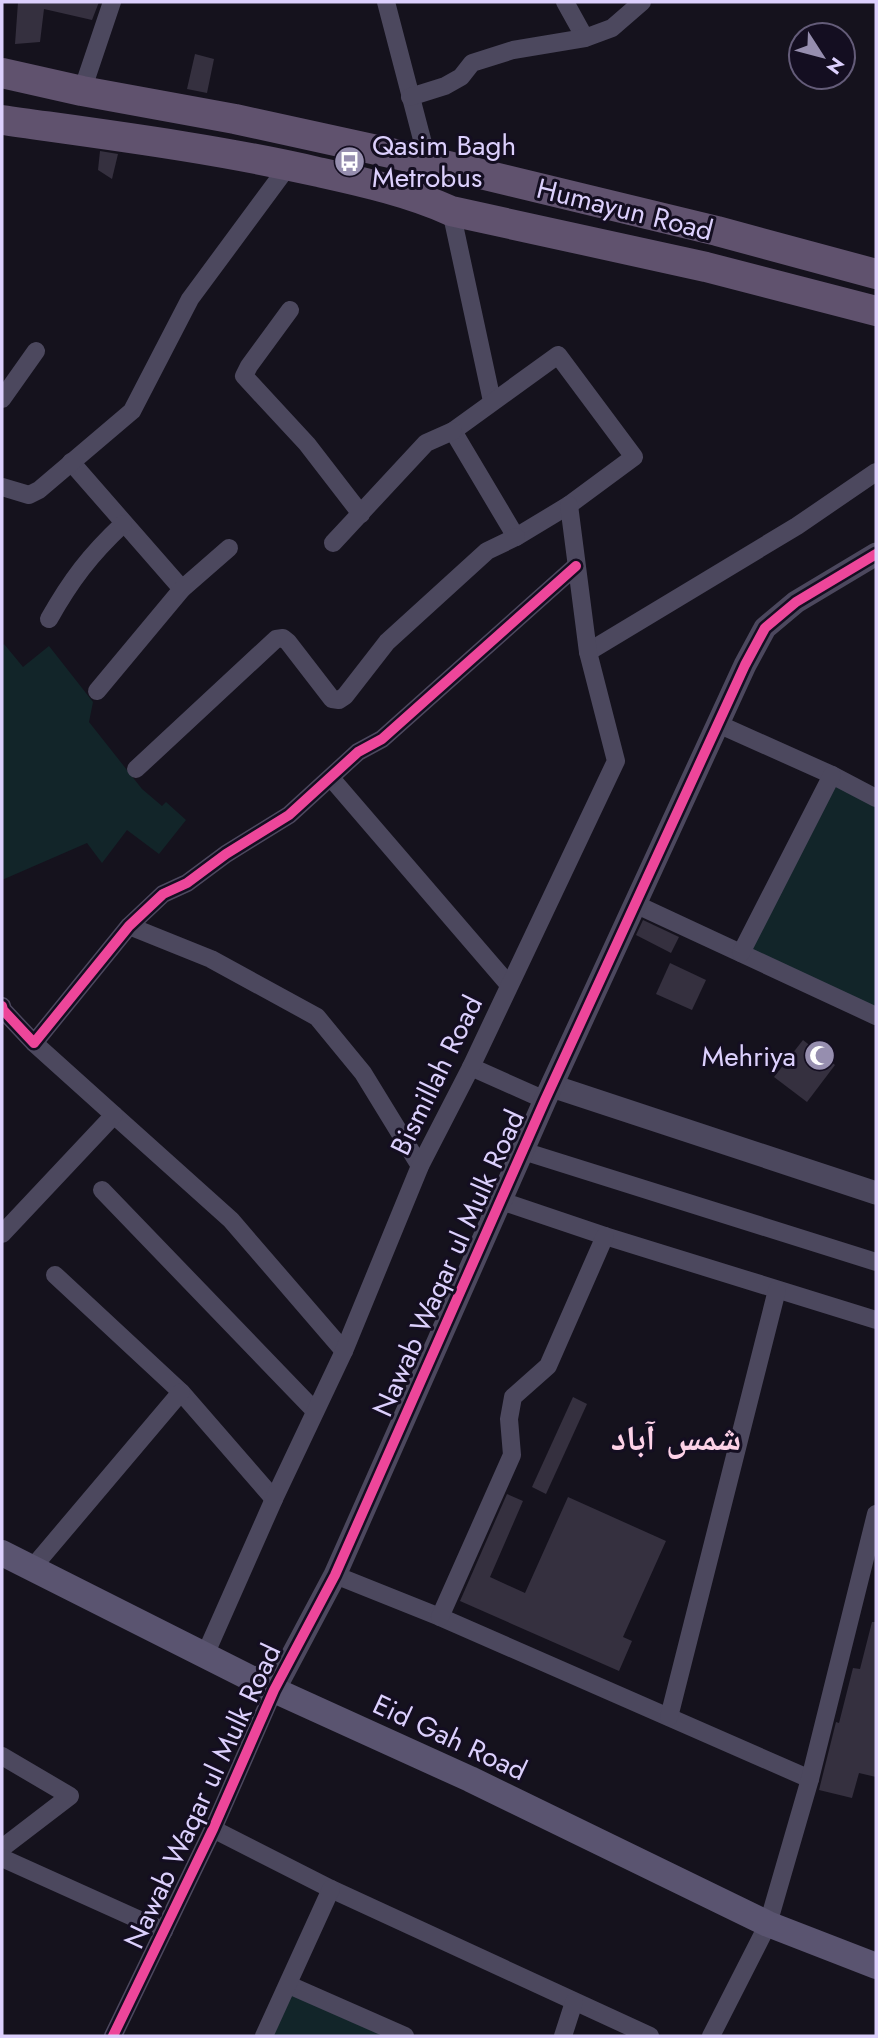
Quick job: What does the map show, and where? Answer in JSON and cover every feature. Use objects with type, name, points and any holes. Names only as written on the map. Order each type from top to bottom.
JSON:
[{"type":"main road","name":"Humayun Road","points":[[2,74],[235,119],[428,162],[717,231],[876,274]]},
{"type":"main road","name":"Humayun Road","points":[[2,120],[163,141],[289,165],[424,199],[451,211],[706,267],[876,311]]},
{"type":"main road","name":"Eid Gah Road","points":[[2,1553],[274,1690],[470,1779],[768,1924],[876,1966]]},
{"type":"street","points":[[82,91],[112,2]]},
{"type":"street","points":[[386,2],[424,146]]},
{"type":"street","points":[[565,2],[585,38]]},
{"type":"street","points":[[410,97],[461,77],[472,63],[513,50],[585,38],[612,28],[642,2]]},
{"type":"street","points":[[2,487],[29,495],[39,490],[132,411],[190,299],[289,165]]},
{"type":"street","points":[[451,211],[492,401]]},
{"type":"street","points":[[290,310],[244,376],[307,444],[361,513]]},
{"type":"street","points":[[2,399],[37,351]]},
{"type":"street","points":[[136,769],[276,639],[283,638],[288,642],[332,699],[339,700],[387,642],[487,551],[569,505],[634,457],[558,355],[453,431],[426,443],[333,543]]},
{"type":"street","points":[[453,431],[516,537]]},
{"type":"street","points":[[71,462],[182,589]]},
{"type":"street","points":[[588,652],[797,526],[876,472]]},
{"type":"street","name":"Bismillah Road","points":[[205,1655],[344,1350],[420,1166],[471,1067],[616,761],[588,652],[569,505]]},
{"type":"street","points":[[48,619],[70,581],[123,524]]},
{"type":"street","points":[[97,691],[182,589],[229,548]]},
{"type":"street","name":"Nawab Waqar ul Mulk Road","points":[[113,2036],[213,1829],[274,1690],[335,1575],[549,1093],[718,724],[765,628],[796,602],[875,557]]},
{"type":"street","points":[[34,1043],[129,926],[163,894],[187,883],[226,854],[289,816],[358,752],[382,739],[576,566]]},
{"type":"street","points":[[718,724],[832,775],[876,799]]},
{"type":"street","points":[[741,953],[832,775]]},
{"type":"street","points":[[331,778],[509,985]]},
{"type":"street","points":[[635,904],[876,1016]]},
{"type":"street","points":[[129,926],[211,959],[317,1017],[363,1073],[420,1166]]},
{"type":"street","points":[[2,1009],[34,1043],[231,1220],[344,1350]]},
{"type":"street","points":[[471,1067],[876,1194]]},
{"type":"street","points":[[2,1234],[114,1115]]},
{"type":"street","points":[[523,1151],[876,1262]]},
{"type":"street","points":[[102,1190],[315,1411]]},
{"type":"street","points":[[500,1201],[876,1320]]},
{"type":"street","points":[[440,1617],[512,1455],[509,1419],[513,1397],[548,1366],[605,1236]]},
{"type":"street","points":[[55,1275],[181,1392],[274,1499]]},
{"type":"street","points":[[669,1717],[777,1290]]},
{"type":"street","points":[[33,1567],[181,1392]]},
{"type":"street","points":[[711,2036],[768,1924],[810,1779],[876,1514]]},
{"type":"street","points":[[335,1575],[440,1617],[810,1779]]},
{"type":"street","points":[[2,1756],[70,1796],[2,1848]]},
{"type":"street","points":[[213,1829],[331,1889],[650,2036]]},
{"type":"street","points":[[2,1858],[164,1931]]},
{"type":"street","points":[[264,2036],[331,1889]]},
{"type":"street","points":[[289,1985],[405,2036]]},
{"type":"street","points":[[563,2036],[574,2002]]},
{"type":"green space","points":[[4,644],[23,667],[49,646],[93,702],[89,722],[142,789],[162,806],[166,802],[186,820],[159,854],[127,830],[102,863],[87,843],[2,880]]},
{"type":"green space","points":[[834,783],[876,806],[876,1013],[747,951]]},
{"type":"green space","points":[[289,1993],[384,2036],[269,2036]]},
{"type":"building","points":[[18,2],[99,2],[92,20],[44,9],[40,42],[15,44]]},
{"type":"building","points":[[195,54],[214,59],[207,93],[187,89]]},
{"type":"building","points":[[100,151],[118,154],[112,179],[98,170]]},
{"type":"building","points":[[643,920],[679,937],[671,953],[636,935]]},
{"type":"building","points":[[670,963],[706,980],[692,1010],[656,994]]},
{"type":"building","points":[[803,1040],[835,1065],[807,1102],[774,1077]]},
{"type":"building","points":[[573,1397],[587,1404],[546,1494],[532,1487]]},
{"type":"building","points":[[507,1494],[523,1501],[490,1577],[525,1593],[568,1497],[666,1541],[623,1637],[632,1641],[619,1671],[460,1601]]},
{"type":"building","points":[[872,1622],[876,1622],[876,1777],[859,1773],[852,1798],[819,1790],[853,1668],[860,1669]]},
{"type":"cycle path","points":[[113,2036],[213,1829],[274,1690],[335,1575],[545,1100],[745,665],[765,628],[796,602],[876,554]]},
{"type":"cycle path","points":[[2,1006],[34,1043],[129,926],[163,894],[187,883],[226,854],[289,815],[358,752],[382,739],[576,566]]},
{"type":"place","name":"Qasim Bagh Metrobus","points":[[349,161]]},
{"type":"place","name":"Mehriya","points":[[819,1056]]},
{"type":"district","name":"شمس آباد","points":[[676,1438]]}]
